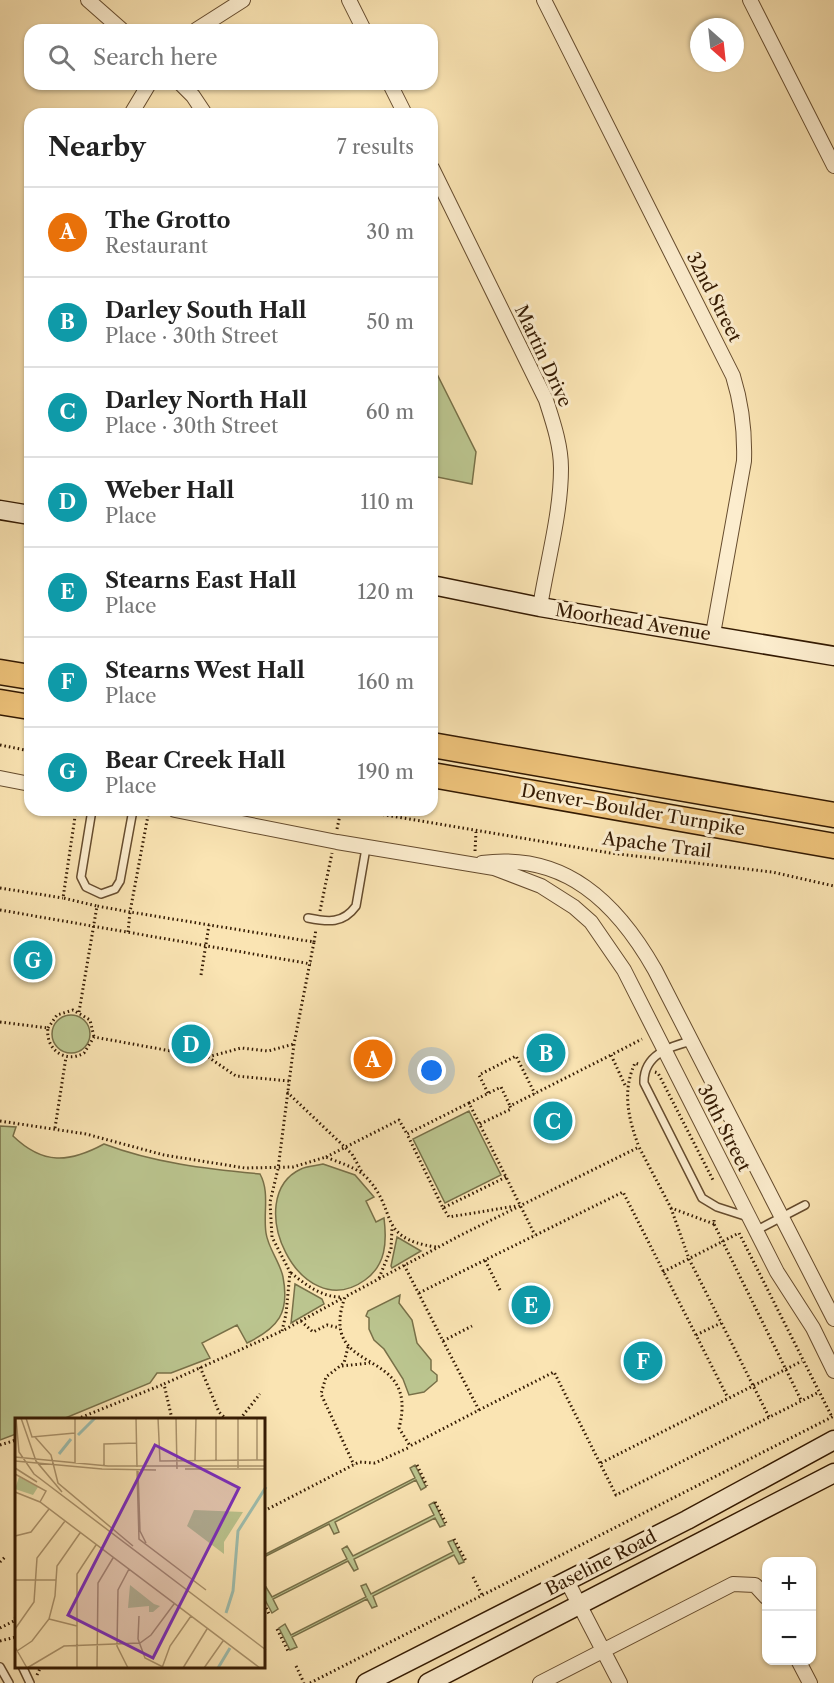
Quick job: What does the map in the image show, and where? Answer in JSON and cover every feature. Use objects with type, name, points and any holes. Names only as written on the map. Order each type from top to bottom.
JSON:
[{"type":"highway","points":[[0,672],[24,676]]},
{"type":"highway","points":[[0,702],[24,706]]},
{"type":"highway","name":"Denver–Boulder Turnpike","points":[[438,746],[834,815]]},
{"type":"highway","name":"Denver–Boulder Turnpike","points":[[438,776],[834,846]]},
{"type":"highway","points":[[544,795],[834,861]]},
{"type":"main road","points":[[0,510],[24,514]]},
{"type":"main road","name":"Moorhead Avenue","points":[[438,586],[540,607],[713,634],[834,657]]},
{"type":"main road","name":"Baseline Road","points":[[366,1683],[687,1520],[834,1440]]},
{"type":"main road","name":"Baseline Road","points":[[428,1683],[834,1473]]},
{"type":"street","points":[[88,0],[115,24]]},
{"type":"street","points":[[205,24],[243,0]]},
{"type":"street","points":[[349,0],[361,24]]},
{"type":"street","name":"32nd Street","points":[[544,0],[733,376],[742,404],[745,432],[744,461],[713,634]]},
{"type":"street","points":[[750,0],[834,166]]},
{"type":"street","points":[[134,108],[145,90]]},
{"type":"street","points":[[188,90],[201,108]]},
{"type":"street","points":[[393,90],[402,108]]},
{"type":"street","name":"Martin Drive","points":[[438,180],[546,400],[558,438],[561,468],[559,497],[540,607]]},
{"type":"street","points":[[0,778],[24,783]]},
{"type":"street","points":[[205,816],[366,848],[474,864]]},
{"type":"street","name":"30th Street","points":[[474,864],[503,860],[537,864],[564,874],[585,887],[633,933],[692,1041],[782,1217],[829,1297],[834,1319]]},
{"type":"street","name":"30th Street","points":[[474,864],[541,886],[574,907],[591,922],[612,951],[664,1048],[777,1272],[813,1328],[834,1371]]},
{"type":"street","points":[[567,1581],[620,1683]]},
{"type":"street","points":[[540,1683],[733,1584],[755,1585],[762,1593]]},
{"type":"street","points":[[801,1665],[810,1683]]},
{"type":"lane","points":[[91,816],[81,877],[86,887],[101,894],[112,891],[118,885],[131,816]]},
{"type":"lane","points":[[308,918],[336,921],[351,914],[356,906],[366,848]]},
{"type":"lane","points":[[692,1041],[664,1048],[648,1068],[644,1083],[702,1198],[754,1224],[782,1217],[805,1205]]},
{"type":"lane","points":[[0,1667],[9,1683]]},
{"type":"lane","points":[[23,1668],[30,1683]]},
{"type":"path","points":[[0,745],[24,750]]},
{"type":"path","points":[[340,816],[294,1044],[278,1169],[269,1218],[272,1237],[290,1272],[310,1288],[335,1298],[345,1297]]},
{"type":"path","name":"Apache Trail","points":[[389,816],[610,853],[772,872],[834,886]]},
{"type":"path","points":[[474,864],[476,832]]},
{"type":"path","points":[[0,888],[63,898]]},
{"type":"path","points":[[0,910],[311,964]]},
{"type":"path","points":[[128,932],[130,912],[314,942]]},
{"type":"path","points":[[201,975],[209,925]]},
{"type":"path","points":[[79,1012],[93,926]]},
{"type":"path","points":[[79,1012],[90,1020],[94,1037],[84,1053],[66,1057],[57,1053],[50,1045],[48,1028],[53,1018],[61,1013],[79,1012]]},
{"type":"path","points":[[0,1022],[48,1028]]},
{"type":"path","points":[[94,1037],[171,1052]]},
{"type":"path","points":[[479,1124],[642,1039]]},
{"type":"path","points":[[289,1081],[236,1076],[208,1057],[241,1048],[268,1051],[294,1044]]},
{"type":"path","points":[[610,1055],[626,1086],[630,1124],[639,1148],[671,1208],[689,1259],[769,1417]]},
{"type":"path","points":[[488,1094],[479,1075],[516,1056],[535,1094]]},
{"type":"path","points":[[55,1128],[66,1057]]},
{"type":"path","points":[[626,1086],[635,1063],[638,1064]]},
{"type":"path","points":[[654,1071],[658,1073],[714,1183]]},
{"type":"path","points":[[407,1134],[501,1087],[510,1106]]},
{"type":"path","points":[[287,1092],[345,1147],[383,1200],[392,1228],[391,1249],[379,1279]]},
{"type":"path","points":[[469,1103],[535,1234]]},
{"type":"path","points":[[0,1121],[55,1128],[164,1155],[245,1168],[278,1169],[326,1157],[399,1120],[449,1217],[521,1206]]},
{"type":"path","points":[[677,1129],[687,1129]]},
{"type":"path","points":[[79,1418],[164,1384],[282,1332],[403,1265],[639,1148]]},
{"type":"path","points":[[326,1157],[363,1174]]},
{"type":"path","points":[[443,1208],[506,1177]]},
{"type":"path","points":[[419,1293],[623,1192],[728,1398]]},
{"type":"path","points":[[671,1208],[714,1222],[801,1400]]},
{"type":"path","points":[[392,1228],[409,1242],[438,1247]]},
{"type":"path","points":[[310,1683],[483,1597],[833,1416],[739,1233],[663,1272]]},
{"type":"path","points":[[485,1260],[500,1290]]},
{"type":"path","points":[[403,1265],[479,1410]]},
{"type":"path","points":[[282,1332],[290,1272]]},
{"type":"path","points":[[342,1366],[348,1347],[340,1328],[340,1311],[345,1297]]},
{"type":"path","points":[[302,1321],[313,1332],[327,1325],[340,1328]]},
{"type":"path","points":[[696,1335],[721,1323]]},
{"type":"path","points":[[443,1341],[472,1326]]},
{"type":"path","points":[[348,1347],[396,1380],[404,1408],[399,1428],[410,1447]]},
{"type":"path","points":[[601,1463],[803,1360]]},
{"type":"path","points":[[354,1465],[321,1394],[326,1377],[342,1366],[371,1363]]},
{"type":"path","points":[[200,1367],[219,1412],[225,1418]]},
{"type":"path","points":[[266,1510],[359,1462],[375,1464],[554,1372],[616,1495],[819,1392]]},
{"type":"path","points":[[164,1384],[172,1418]]},
{"type":"path","points":[[241,1418],[260,1395]]},
{"type":"path","points":[[89,1418],[97,1411]]},
{"type":"path","points":[[0,1445],[15,1440]]},
{"type":"path","points":[[417,1465],[427,1486]]},
{"type":"path","points":[[435,1502],[446,1523]]},
{"type":"path","points":[[454,1539],[466,1561]]},
{"type":"path","points":[[0,1562],[6,1556]]},
{"type":"path","points":[[473,1577],[483,1597]]},
{"type":"path","points":[[266,1608],[269,1614]]},
{"type":"path","points":[[0,1628],[15,1620]]},
{"type":"path","points":[[277,1629],[288,1651]]},
{"type":"path","points":[[0,1641],[15,1637]]},
{"type":"path","points":[[296,1666],[304,1683]]},
{"type":"green space","points":[[438,376],[476,452],[472,484],[438,477]]},
{"type":"green space","points":[[71,1015],[85,1020],[90,1034],[85,1048],[71,1053],[57,1048],[52,1034],[57,1020]]},
{"type":"green space","points":[[469,1111],[501,1175],[445,1203],[413,1139]]},
{"type":"green space","points":[[0,1126],[16,1127],[13,1136],[35,1152],[46,1156],[57,1158],[79,1155],[104,1144],[161,1161],[260,1174],[265,1188],[267,1239],[281,1271],[285,1290],[283,1310],[274,1325],[247,1343],[237,1325],[202,1343],[210,1358],[171,1373],[157,1373],[150,1383],[65,1418],[15,1418],[15,1434],[0,1440]]},
{"type":"green space","points":[[323,1164],[355,1175],[374,1197],[366,1201],[376,1222],[384,1218],[384,1252],[377,1267],[365,1280],[341,1290],[319,1286],[300,1273],[286,1253],[277,1229],[276,1205],[284,1184],[301,1169]]},
{"type":"green space","points":[[397,1237],[421,1251],[392,1268],[391,1266]]},
{"type":"green space","points":[[295,1284],[322,1299],[324,1304],[291,1323]]},
{"type":"green space","points":[[400,1295],[399,1303],[412,1320],[417,1343],[431,1360],[431,1370],[437,1375],[437,1381],[424,1392],[409,1395],[403,1379],[384,1349],[374,1340],[369,1329],[369,1318],[366,1316],[368,1311]]},
{"type":"green space","points":[[415,1465],[426,1487],[421,1490],[416,1480],[335,1522],[339,1532],[334,1534],[329,1524],[266,1556],[415,1478],[410,1468]]},
{"type":"green space","points":[[434,1502],[445,1525],[440,1527],[435,1518],[354,1559],[358,1569],[354,1571],[348,1561],[273,1599],[278,1609],[272,1613],[266,1602],[266,1587],[272,1597],[347,1559],[342,1549],[347,1546],[353,1556],[434,1515],[429,1505]]},
{"type":"green space","points":[[453,1540],[464,1562],[459,1564],[454,1555],[373,1596],[377,1606],[372,1608],[367,1599],[292,1637],[297,1647],[290,1650],[279,1628],[285,1624],[291,1635],[366,1597],[361,1586],[366,1584],[371,1594],[453,1552],[448,1542]]},
{"type":"place","name":"Bear Creek Hall","points":[[33,960]]},
{"type":"place","name":"Weber Hall","points":[[191,1044]]},
{"type":"place","name":"Darley South Hall","points":[[546,1053]]},
{"type":"place","name":"The Grotto","points":[[373,1059]]},
{"type":"place","name":"Darley North Hall","points":[[553,1121]]},
{"type":"place","name":"Stearns East Hall","points":[[531,1305]]},
{"type":"place","name":"Stearns West Hall","points":[[643,1361]]}]
